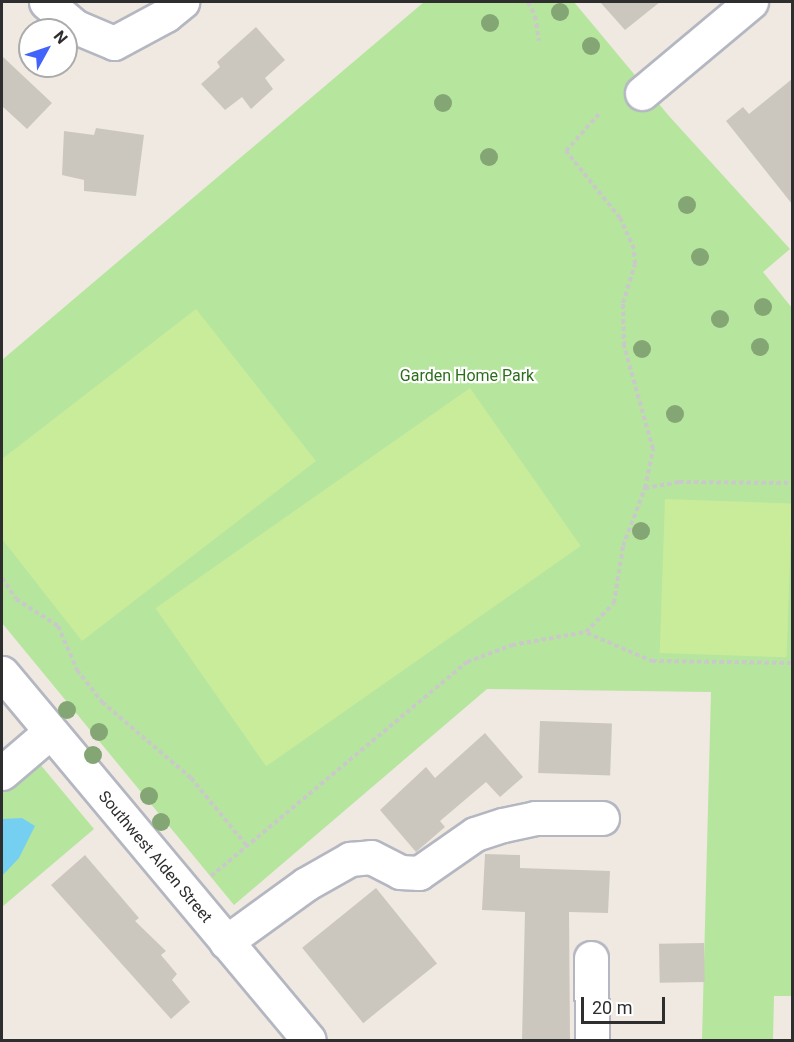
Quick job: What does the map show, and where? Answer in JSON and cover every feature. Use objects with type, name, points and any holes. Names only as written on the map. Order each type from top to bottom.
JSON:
[{"type":"street","points":[[46,2],[76,27],[114,43],[166,15],[182,2]]},
{"type":"street","points":[[642,93],[750,2]]},
{"type":"street","name":"Southwest Alden Street","points":[[2,673],[309,1041]]},
{"type":"street","points":[[2,773],[50,732]]},
{"type":"street","points":[[226,942],[306,884],[350,859],[371,857],[400,872],[419,873],[475,834],[503,825],[535,818],[602,818]]},
{"type":"street","points":[[591,958],[592,1041]]},
{"type":"path","points":[[528,2],[536,16],[539,41]]},
{"type":"path","points":[[187,896],[467,662],[512,645],[586,632],[597,626],[614,603],[623,546],[645,488],[652,449],[651,432],[624,345],[623,303],[635,264],[634,249],[620,218],[566,151],[598,114]]},
{"type":"path","points":[[645,488],[679,482],[792,483]]},
{"type":"path","points":[[2,578],[16,599],[58,626],[77,670],[102,702],[191,778],[247,846]]},
{"type":"path","points":[[586,632],[652,661],[792,663]]},
{"type":"green space","name":"Garden Home Park","points":[[424,2],[574,2],[669,116],[790,249],[763,272],[792,308],[792,996],[774,996],[773,1040],[702,1040],[711,692],[487,689],[234,905],[2,623],[2,360]]},
{"type":"green space","points":[[196,309],[316,461],[82,641],[2,539],[2,459]]},
{"type":"green space","points":[[470,388],[581,546],[266,766],[155,608]]},
{"type":"green space","points":[[665,499],[792,503],[787,657],[660,653]]},
{"type":"green space","points":[[19,739],[94,829],[2,907],[2,753]]},
{"type":"water","points":[[22,818],[35,826],[19,858],[2,876],[2,819]]},
{"type":"building","points":[[600,2],[660,2],[625,30]]},
{"type":"building","points":[[256,27],[285,60],[265,78],[273,89],[251,109],[242,97],[225,110],[201,84],[220,67],[217,62]]},
{"type":"building","points":[[2,56],[18,71],[18,78],[25,78],[52,103],[27,129],[2,106]]},
{"type":"building","points":[[792,79],[792,204],[726,121],[743,107],[749,114]]},
{"type":"building","points":[[96,128],[144,135],[136,196],[84,191],[84,180],[62,175],[64,131],[94,135]]},
{"type":"building","points":[[540,721],[612,724],[610,775],[538,773]]},
{"type":"building","points":[[485,733],[523,777],[500,797],[486,782],[440,821],[445,827],[416,852],[380,810],[426,767],[435,778]]},
{"type":"building","points":[[485,854],[520,855],[520,868],[610,871],[608,913],[569,912],[570,1039],[522,1040],[525,912],[482,910]]},
{"type":"building","points":[[85,855],[139,918],[135,921],[166,951],[161,955],[177,974],[172,980],[190,1002],[171,1019],[51,885]]},
{"type":"building","points":[[376,888],[437,963],[363,1023],[302,948]]},
{"type":"building","points":[[704,943],[705,982],[660,983],[659,944]]}]
